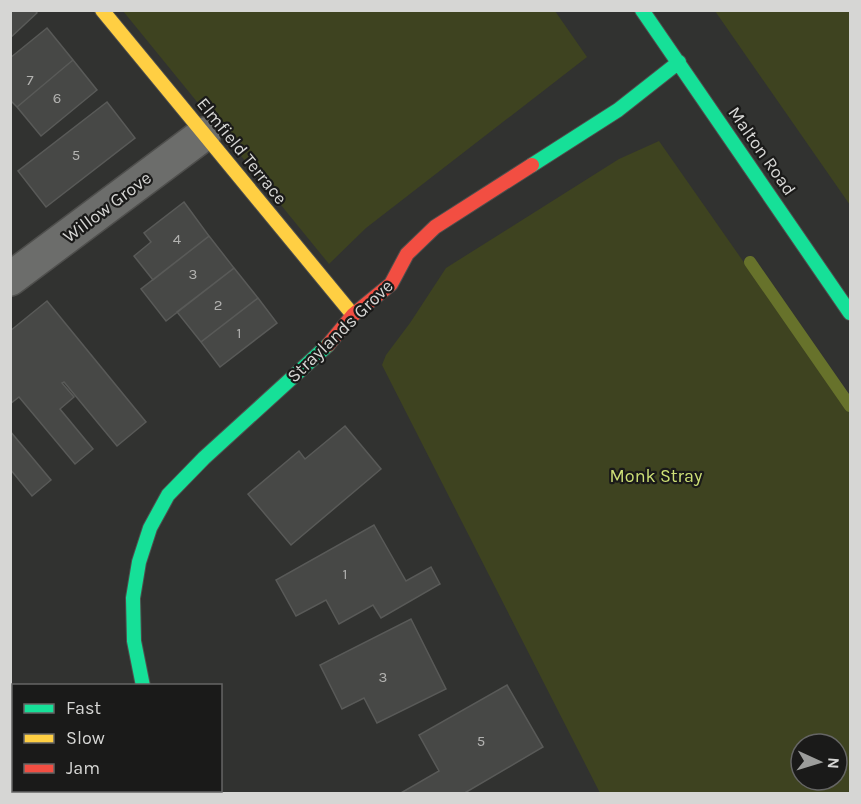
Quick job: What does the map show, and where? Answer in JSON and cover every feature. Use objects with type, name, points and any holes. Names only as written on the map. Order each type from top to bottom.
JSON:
[{"type":"street","name":"Elmfield Terrace","points":[[102,10],[353,315]]},
{"type":"street","name":"Malton Road","points":[[642,10],[850,313]]},
{"type":"street","name":"Straylands Grove","points":[[143,684],[134,641],[133,597],[139,562],[150,528],[168,495],[204,458],[324,349],[353,315],[391,284],[407,254],[435,227],[618,110],[678,62]]},
{"type":"street","name":"Willow Grove","points":[[10,279],[204,134]]},
{"type":"green space","points":[[123,11],[555,11],[587,57],[366,228],[329,264]]},
{"type":"green space","points":[[715,11],[850,11],[850,205]]},
{"type":"green space","name":"Monk Stray","points":[[659,141],[850,414],[850,793],[600,793],[382,365],[386,355],[446,268],[619,159]]},
{"type":"building","points":[[10,10],[35,10],[37,13],[10,38]]},
{"type":"building","points":[[47,28],[73,60],[17,107],[10,100],[10,58]]},
{"type":"building","points":[[73,60],[97,90],[41,136],[17,107]]},
{"type":"building","points":[[107,102],[135,138],[46,207],[18,171]]},
{"type":"building","points":[[184,202],[209,236],[153,280],[134,256],[151,242],[144,233]]},
{"type":"building","points":[[209,236],[234,268],[166,321],[141,289]]},
{"type":"building","points":[[234,268],[258,298],[201,342],[177,312]]},
{"type":"building","points":[[258,298],[277,323],[220,367],[201,342]]},
{"type":"building","points":[[47,301],[146,422],[117,446],[64,382],[62,383],[74,397],[60,409],[93,449],[75,464],[19,397],[10,404],[10,331]]},
{"type":"building","points":[[345,426],[381,469],[291,545],[248,494],[299,451],[305,459]]},
{"type":"building","points":[[10,431],[51,480],[32,496],[10,469]]},
{"type":"building","points":[[374,525],[406,581],[431,567],[440,584],[381,618],[373,605],[339,624],[326,600],[296,616],[276,580]]},
{"type":"building","points":[[411,619],[446,689],[377,723],[364,698],[342,709],[320,665]]},
{"type":"building","points":[[507,685],[543,747],[463,794],[399,794],[439,771],[419,735]]},
{"type":"building","points":[[10,686],[12,690],[12,768],[10,769]]},
{"type":"waterway","points":[[750,262],[850,406]]},
{"type":"traffic: fast","points":[[642,10],[850,313]]},
{"type":"traffic: fast","points":[[532,165],[618,110],[679,62]]},
{"type":"traffic: fast","points":[[143,684],[134,641],[133,598],[139,562],[150,528],[168,495],[204,458],[328,345]]},
{"type":"traffic: slow","points":[[102,10],[353,315]]},
{"type":"traffic: jam","points":[[328,345],[353,315],[391,284],[407,254],[435,227],[532,165]]}]
